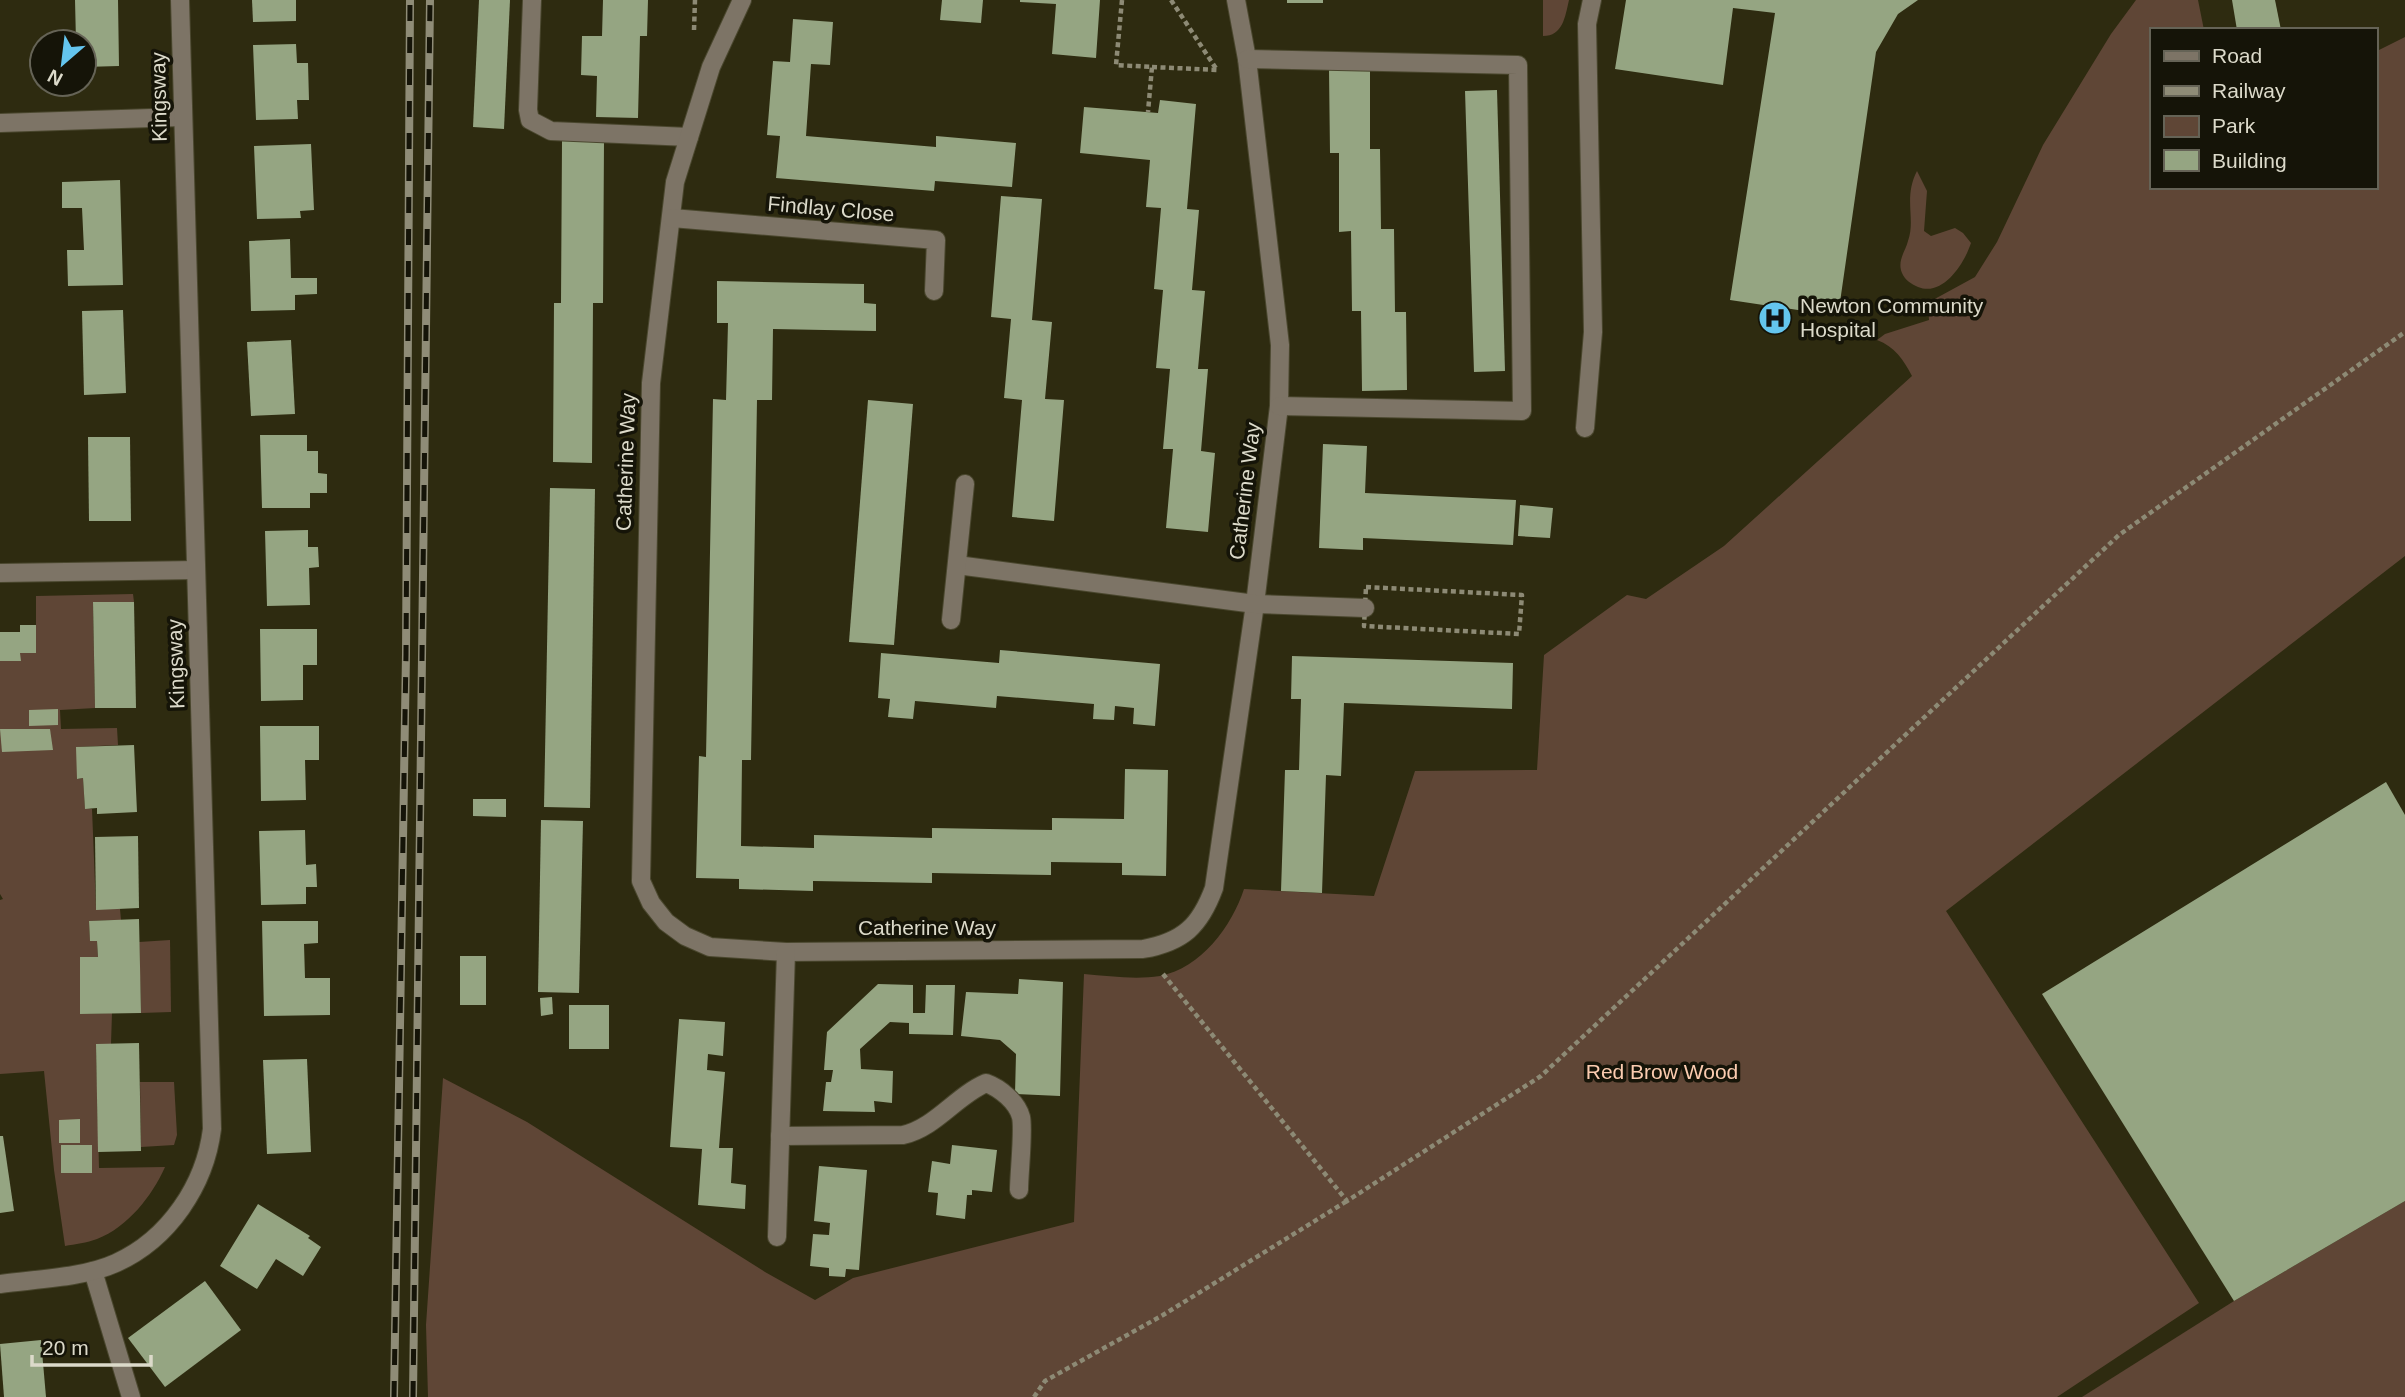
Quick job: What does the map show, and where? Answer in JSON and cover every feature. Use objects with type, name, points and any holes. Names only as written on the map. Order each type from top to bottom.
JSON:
[{"type":"street","name":"Kingsway","points":[[0,1284],[93,1271],[116,1264],[138,1251],[188,1198],[200,1178],[209,1154],[212,1129],[206,876],[180,0]]},
{"type":"street","points":[[532,0],[528,110],[530,120],[551,131],[689,137]]},
{"type":"street","name":"Catherine Way","points":[[742,0],[711,67],[675,182],[651,383],[641,881],[651,903],[666,922],[685,936],[710,947],[786,952],[1143,949],[1165,945],[1184,934],[1207,907],[1214,888],[1255,604],[1279,406],[1280,345],[1247,59],[1237,0]]},
{"type":"street","points":[[1584,428],[1593,332],[1587,24],[1592,0]]},
{"type":"street","points":[[1247,59],[1517,65],[1522,411],[1279,406]]},
{"type":"street","points":[[0,123],[182,117]]},
{"type":"street","name":"Findlay Close","points":[[672,218],[936,240],[934,291]]},
{"type":"street","points":[[951,620],[965,484]]},
{"type":"street","points":[[957,565],[1255,604],[1365,608]]},
{"type":"street","points":[[0,573],[195,570]]},
{"type":"street","points":[[777,1237],[786,952]]},
{"type":"street","points":[[780,1136],[903,1135],[918,1132],[972,1089],[986,1083],[1007,1095],[1021,1116],[1019,1190]]},
{"type":"street","points":[[93,1271],[131,1397]]},
{"type":"path","points":[[694,34],[695,0]]},
{"type":"path","points":[[1122,0],[1116,65],[1227,71]]},
{"type":"path","points":[[1171,0],[1217,70]]},
{"type":"path","points":[[1148,112],[1152,67]]},
{"type":"path","points":[[1034,1397],[1045,1381],[1163,1315],[1541,1076],[2119,535],[2405,332]]},
{"type":"path","points":[[1366,587],[1522,595],[1520,634],[1364,626],[1365,608],[1366,587]]},
{"type":"path","points":[[1143,949],[1347,1201]]},
{"type":"green space","points":[[1543,0],[1569,0],[1559,29],[1543,36]]},
{"type":"green space","name":"Red Brow Wood","points":[[2136,0],[2198,0],[2204,28],[2150,28],[2150,189],[2377,189],[2377,51],[2405,37],[2405,556],[1946,911],[2199,1303],[2057,1397],[428,1397],[426,1325],[443,1078],[527,1122],[765,1272],[815,1300],[853,1278],[1074,1222],[1084,974],[1151,977],[1189,964],[1223,931],[1244,889],[1374,896],[1415,771],[1537,770],[1544,655],[1627,595],[1646,599],[1724,546],[1912,376],[1898,354],[1877,340],[1885,334],[1929,320],[1928,307],[1931,301],[1975,277],[1997,242],[2043,145],[2111,34]]},
{"type":"green space","points":[[1917,171],[1927,191],[1924,231],[1931,236],[1955,228],[1971,243],[1951,277],[1936,287],[1927,289],[1909,282],[1901,269],[1910,233],[1911,190]]},
{"type":"green space","points":[[133,594],[134,602],[93,603],[95,708],[60,710],[61,729],[117,728],[118,745],[77,747],[78,779],[83,778],[85,808],[92,809],[96,909],[120,909],[121,920],[89,921],[90,940],[97,941],[98,957],[80,958],[80,1014],[112,1013],[111,1044],[96,1044],[99,1168],[165,1167],[146,1199],[119,1227],[97,1239],[65,1246],[44,1071],[0,1074],[0,900],[3,899],[0,894],[0,661],[20,661],[20,653],[36,653],[36,596]]},
{"type":"green space","points":[[170,940],[171,1012],[141,1013],[139,942]]},
{"type":"green space","points":[[140,1082],[174,1082],[177,1135],[174,1145],[141,1147]]},
{"type":"green space","points":[[2405,1201],[2405,1397],[2082,1397],[2234,1301]]},
{"type":"building","points":[[75,0],[118,0],[119,66],[98,67],[98,28],[76,28]]},
{"type":"building","points":[[252,0],[296,0],[296,21],[253,22]]},
{"type":"building","points":[[479,0],[510,0],[504,129],[473,127]]},
{"type":"building","points":[[603,0],[648,0],[647,36],[640,36],[638,118],[596,117],[597,76],[581,75],[582,36],[602,36]]},
{"type":"building","points":[[942,0],[983,0],[981,23],[940,20]]},
{"type":"building","points":[[1020,0],[1100,0],[1096,58],[1052,54],[1056,4]]},
{"type":"building","points":[[1287,0],[1323,0],[1323,3],[1287,3]]},
{"type":"building","points":[[1626,0],[1918,0],[1898,14],[1876,52],[1838,316],[1730,300],[1775,13],[1733,8],[1723,85],[1615,69]]},
{"type":"building","points":[[2232,0],[2275,0],[2281,28],[2237,28]]},
{"type":"building","points":[[793,19],[833,22],[830,65],[811,64],[806,136],[936,147],[936,136],[1016,143],[1012,187],[935,181],[934,191],[776,178],[780,136],[767,135],[773,61],[790,62]]},
{"type":"building","points":[[296,44],[297,63],[308,63],[309,100],[297,100],[298,119],[256,120],[253,45]]},
{"type":"building","points":[[1329,70],[1370,70],[1370,149],[1380,149],[1381,229],[1394,229],[1395,312],[1406,312],[1407,390],[1362,391],[1361,311],[1352,311],[1351,231],[1339,232],[1339,153],[1330,153]]},
{"type":"building","points":[[1497,90],[1505,371],[1474,372],[1465,91]]},
{"type":"building","points":[[1160,100],[1196,104],[1187,209],[1199,210],[1192,290],[1205,291],[1198,369],[1208,369],[1201,451],[1215,453],[1208,532],[1166,528],[1173,449],[1163,449],[1170,369],[1156,368],[1163,290],[1154,289],[1161,208],[1146,207],[1150,160],[1080,153],[1084,107],[1158,113]]},
{"type":"building","points":[[562,141],[604,141],[603,303],[593,303],[592,463],[553,462],[554,303],[561,303]]},
{"type":"building","points":[[311,144],[314,210],[300,211],[301,218],[257,219],[254,146]]},
{"type":"building","points":[[120,180],[123,285],[68,286],[67,250],[84,250],[82,208],[62,208],[62,182]]},
{"type":"building","points":[[1001,196],[1042,199],[1032,320],[1052,322],[1045,399],[1064,400],[1054,521],[1012,517],[1022,400],[1004,398],[1011,319],[991,317]]},
{"type":"building","points":[[290,239],[291,278],[317,278],[317,294],[295,295],[295,310],[251,311],[249,241]]},
{"type":"building","points":[[717,281],[864,284],[864,303],[876,304],[876,331],[773,329],[772,400],[757,400],[751,760],[742,760],[741,846],[814,848],[814,835],[932,838],[932,828],[1052,830],[1052,818],[1124,819],[1125,769],[1168,770],[1166,876],[1122,875],[1122,863],[1051,862],[1051,875],[932,873],[932,883],[813,881],[813,891],[739,889],[739,879],[696,878],[699,756],[706,757],[713,399],[726,400],[728,323],[717,323]]},
{"type":"building","points":[[123,310],[126,393],[84,395],[82,311]]},
{"type":"building","points":[[291,340],[295,414],[251,416],[247,342]]},
{"type":"building","points":[[868,400],[913,404],[894,645],[849,642]]},
{"type":"building","points":[[260,435],[307,435],[307,451],[318,451],[318,473],[327,474],[327,493],[310,493],[310,508],[262,508]]},
{"type":"building","points":[[88,437],[130,437],[131,521],[89,521]]},
{"type":"building","points":[[1323,444],[1367,446],[1365,493],[1516,500],[1513,545],[1363,538],[1363,550],[1319,548]]},
{"type":"building","points":[[550,488],[595,489],[590,808],[544,807]]},
{"type":"building","points":[[1520,505],[1553,508],[1550,538],[1518,536]]},
{"type":"building","points":[[308,530],[308,547],[318,547],[319,567],[309,568],[310,605],[267,606],[265,531]]},
{"type":"building","points":[[93,602],[134,602],[136,708],[95,708]]},
{"type":"building","points":[[20,625],[36,625],[36,653],[20,653],[21,661],[0,661],[0,632],[20,632]]},
{"type":"building","points":[[260,629],[317,629],[317,665],[303,665],[303,700],[261,701]]},
{"type":"building","points":[[1000,650],[1160,664],[1155,726],[1133,724],[1134,708],[1115,706],[1114,720],[1093,719],[1094,704],[997,696],[996,708],[915,701],[913,719],[888,717],[890,699],[878,698],[881,653],[999,663]]},
{"type":"building","points":[[1292,656],[1513,663],[1512,709],[1344,703],[1341,776],[1326,775],[1322,893],[1281,891],[1285,770],[1299,770],[1301,699],[1291,699]]},
{"type":"building","points":[[58,709],[58,725],[29,726],[29,710]]},
{"type":"building","points":[[260,726],[319,726],[319,760],[305,760],[306,800],[261,801]]},
{"type":"building","points":[[0,729],[50,729],[53,750],[2,752]]},
{"type":"building","points":[[134,745],[137,812],[97,814],[97,808],[85,809],[83,778],[77,779],[76,747]]},
{"type":"building","points":[[2386,782],[2405,815],[2405,1201],[2234,1301],[2042,994]]},
{"type":"building","points":[[473,799],[506,799],[506,817],[473,816]]},
{"type":"building","points":[[541,820],[583,821],[579,993],[538,992]]},
{"type":"building","points":[[305,830],[306,865],[316,864],[317,887],[306,887],[306,904],[261,905],[259,831]]},
{"type":"building","points":[[138,836],[139,908],[96,910],[95,837]]},
{"type":"building","points":[[139,919],[141,1013],[80,1014],[80,957],[98,957],[97,941],[90,941],[89,921]]},
{"type":"building","points":[[262,921],[318,921],[318,943],[304,944],[305,978],[330,978],[330,1015],[264,1016]]},
{"type":"building","points":[[460,956],[486,956],[486,1005],[460,1005]]},
{"type":"building","points":[[1019,979],[1063,982],[1060,1096],[1015,1094],[1016,1054],[1000,1040],[961,1036],[966,992],[1018,994]]},
{"type":"building","points":[[878,984],[913,985],[913,1013],[925,1013],[926,985],[955,985],[953,1035],[909,1034],[909,1023],[890,1022],[860,1049],[861,1069],[893,1071],[892,1103],[874,1101],[875,1112],[823,1111],[826,1082],[831,1082],[833,1070],[824,1070],[827,1032]]},
{"type":"building","points":[[552,997],[553,1014],[541,1016],[540,998]]},
{"type":"building","points":[[569,1005],[609,1005],[609,1049],[569,1049]]},
{"type":"building","points":[[679,1019],[725,1022],[723,1056],[708,1054],[707,1070],[725,1072],[719,1148],[733,1148],[731,1183],[746,1185],[745,1209],[698,1205],[702,1149],[670,1147]]},
{"type":"building","points":[[139,1043],[141,1151],[98,1152],[96,1044]]},
{"type":"building","points":[[307,1059],[311,1152],[267,1154],[263,1060]]},
{"type":"building","points":[[80,1119],[80,1143],[59,1143],[59,1120]]},
{"type":"building","points":[[0,1136],[3,1136],[14,1211],[0,1213]]},
{"type":"building","points":[[61,1145],[92,1145],[92,1173],[61,1173]]},
{"type":"building","points":[[952,1145],[997,1150],[992,1192],[972,1190],[972,1195],[967,1195],[965,1219],[936,1215],[938,1193],[928,1192],[932,1161],[950,1164]]},
{"type":"building","points":[[819,1166],[867,1170],[859,1270],[846,1269],[845,1277],[829,1276],[829,1268],[810,1266],[813,1234],[829,1235],[830,1223],[814,1221]]},
{"type":"building","points":[[258,1204],[310,1236],[308,1238],[321,1247],[303,1276],[276,1259],[257,1289],[220,1266]]},
{"type":"building","points":[[205,1281],[241,1330],[165,1387],[128,1338]]},
{"type":"building","points":[[41,1340],[46,1397],[4,1397],[0,1344]]},
{"type":"railway","points":[[394,1397],[406,654],[410,0]]},
{"type":"railway","points":[[413,1397],[430,0]]},
{"type":"place","name":"Newton Community Hospital","points":[[1775,318]]}]
